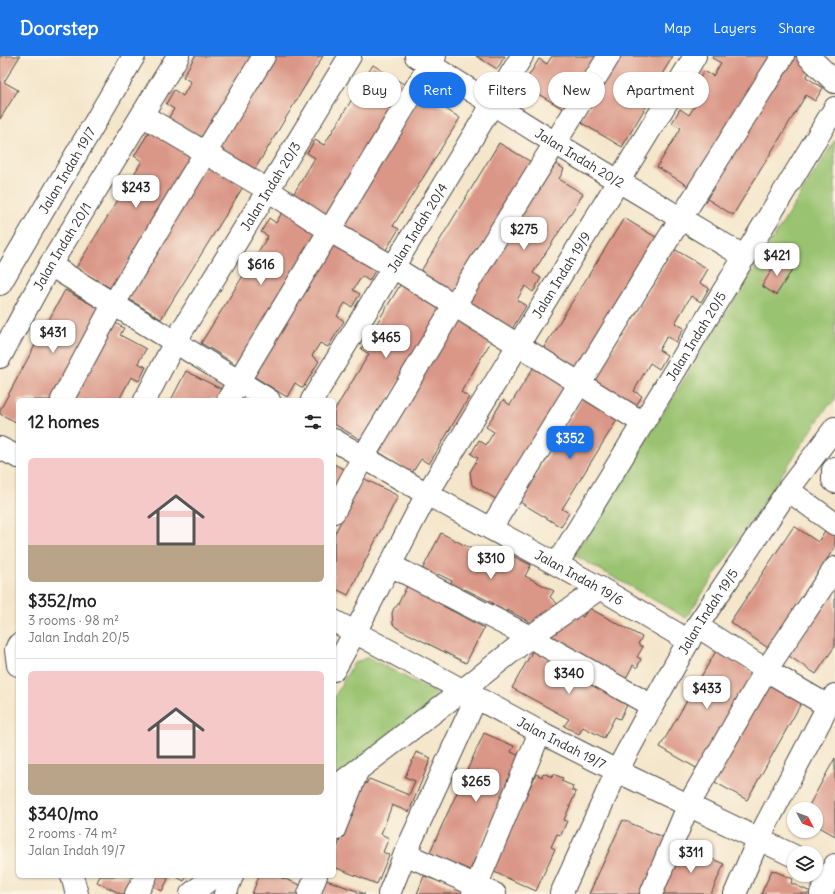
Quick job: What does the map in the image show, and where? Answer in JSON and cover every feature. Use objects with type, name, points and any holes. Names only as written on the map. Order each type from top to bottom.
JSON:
[{"type":"street","name":"Jalan Indah 19/7","points":[[0,284],[134,56]]},
{"type":"street","name":"Jalan Indah 20/1","points":[[0,357],[50,265],[178,56]]},
{"type":"street","points":[[63,398],[113,305],[264,56]]},
{"type":"street","name":"Jalan Indah 20/3","points":[[146,398],[175,342],[350,56]]},
{"type":"street","name":"Jalan Indah 20/4","points":[[512,72],[522,56]]},
{"type":"street","points":[[336,508],[363,457],[454,306],[609,56]]},
{"type":"street","name":"Jalan Indah 19/9","points":[[355,633],[427,494],[695,56]]},
{"type":"street","points":[[491,528],[681,218],[783,56]]},
{"type":"street","points":[[808,56],[835,82]]},
{"type":"street","points":[[233,391],[330,231],[427,59]]},
{"type":"street","name":"Jalan Indah 20/2","points":[[427,59],[474,91]]},
{"type":"street","name":"Jalan Indah 20/4","points":[[313,398],[491,108]]},
{"type":"street","name":"Jalan Indah 20/2","points":[[499,108],[745,257]]},
{"type":"street","name":"Jalan Indah 20/5","points":[[557,564],[835,108]]},
{"type":"street","points":[[142,115],[268,190],[330,231],[393,267],[643,423]]},
{"type":"street","points":[[50,265],[175,342],[233,391],[260,398]]},
{"type":"street","name":"Jalan Indah 19/5","points":[[561,894],[617,771],[693,633],[788,490],[835,428]]},
{"type":"street","name":"Jalan Indah 19/6","points":[[336,441],[427,494],[600,588],[766,670],[832,700]]},
{"type":"street","points":[[0,448],[16,456]]},
{"type":"street","points":[[835,468],[833,470],[833,480],[835,482]]},
{"type":"street","points":[[788,490],[835,524]]},
{"type":"street","points":[[390,565],[530,637],[652,706]]},
{"type":"street","points":[[652,894],[689,804],[766,670],[835,568]]},
{"type":"street","points":[[336,787],[469,694],[530,637],[600,588]]},
{"type":"street","name":"Jalan Indah 19/7","points":[[336,623],[540,732],[617,771],[689,804],[787,852]]},
{"type":"street","points":[[336,666],[355,633]]},
{"type":"street","points":[[389,894],[469,694]]},
{"type":"street","points":[[734,894],[759,838],[832,700]]},
{"type":"street","points":[[405,854],[481,891],[540,732]]},
{"type":"street","points":[[336,825],[357,772]]},
{"type":"street","points":[[821,894],[829,870]]},
{"type":"street","points":[[73,878],[77,894]]},
{"type":"street","points":[[136,894],[145,878]]},
{"type":"street","points":[[191,894],[211,878]]},
{"type":"street","points":[[225,894],[231,878]]},
{"type":"street","points":[[309,894],[315,878]]},
{"type":"green space","points":[[835,140],[835,401],[827,407],[686,618],[574,555]]},
{"type":"green space","points":[[368,657],[442,697],[336,777],[336,694],[353,664]]},
{"type":"building","points":[[0,56],[20,56],[4,82],[18,90],[0,119]]},
{"type":"building","points":[[195,56],[255,56],[202,144],[166,122],[174,109],[166,104],[174,90],[183,96],[191,82],[183,77]]},
{"type":"building","points":[[271,56],[323,56],[252,174],[214,151]]},
{"type":"building","points":[[476,56],[505,56],[497,69]]},
{"type":"building","points":[[552,56],[599,56],[589,72],[548,72],[548,100],[540,95],[540,72],[531,72],[539,59],[547,64]]},
{"type":"building","points":[[620,56],[673,56],[663,72],[613,72],[613,108],[645,108],[622,147],[580,122],[588,108],[605,108],[605,81]]},
{"type":"building","points":[[713,56],[775,56],[773,59],[769,57],[690,187],[657,167],[681,128],[672,123],[680,109],[689,115],[693,108],[709,108],[709,74],[713,76],[721,63],[712,58]]},
{"type":"building","points":[[791,56],[795,56],[813,67],[806,77],[823,88],[815,101],[806,95],[733,215],[704,197]]},
{"type":"building","points":[[373,65],[384,72],[369,72]]},
{"type":"building","points":[[401,82],[409,87],[401,103]]},
{"type":"building","points":[[348,106],[348,108],[398,108],[328,221],[291,198],[315,158],[307,153],[315,140],[324,145]]},
{"type":"building","points":[[413,108],[444,108],[460,118],[393,226],[399,229],[382,256],[338,229]]},
{"type":"building","points":[[151,129],[194,155],[112,289],[76,268],[142,161],[134,156]]},
{"type":"building","points":[[499,143],[533,163],[452,296],[418,276]]},
{"type":"building","points":[[553,162],[564,169],[559,179],[583,194],[533,273],[541,278],[533,292],[525,286],[517,300],[526,306],[510,332],[465,304]]},
{"type":"building","points":[[206,164],[243,187],[161,319],[124,296]]},
{"type":"building","points":[[284,209],[320,231],[237,365],[201,343],[268,236],[261,232],[269,218],[276,223]]},
{"type":"building","points":[[624,218],[659,239],[577,373],[541,352]]},
{"type":"building","points":[[332,240],[377,267],[369,281],[362,276],[353,290],[360,294],[352,307],[345,303],[337,316],[344,321],[328,347],[320,343],[312,356],[319,361],[303,388],[295,383],[287,397],[250,374]]},
{"type":"building","points":[[674,249],[708,269],[700,283],[709,288],[701,302],[691,296],[675,323],[684,328],[676,342],[667,336],[659,350],[667,355],[659,369],[650,363],[634,391],[642,396],[634,409],[592,384]]},
{"type":"building","points":[[778,260],[793,269],[776,295],[762,286]]},
{"type":"building","points":[[402,282],[444,308],[363,441],[336,425],[336,408],[369,354],[361,349]]},
{"type":"building","points":[[65,290],[102,310],[55,398],[16,398],[16,422],[0,414],[0,410]]},
{"type":"building","points":[[457,317],[493,338],[461,392],[469,397],[437,451],[429,464],[421,459],[412,473],[377,451]]},
{"type":"building","points":[[110,320],[124,328],[120,335],[146,349],[138,363],[146,367],[139,381],[131,377],[120,398],[69,398]]},
{"type":"building","points":[[535,365],[569,386],[504,492],[501,490],[496,499],[472,485],[470,472],[478,458],[471,454],[479,440],[486,445],[494,432],[486,427],[503,400],[510,405]]},
{"type":"building","points":[[186,371],[225,391],[221,398],[172,398]]},
{"type":"building","points":[[585,394],[620,415],[562,509],[569,513],[561,527],[520,502]]},
{"type":"building","points":[[336,465],[347,471],[336,491]]},
{"type":"building","points":[[363,478],[398,496],[348,595],[336,589],[336,531]]},
{"type":"building","points":[[794,526],[818,542],[826,529],[835,535],[835,547],[768,648],[730,622]]},
{"type":"building","points":[[441,533],[497,562],[503,551],[531,565],[525,576],[554,591],[550,597],[560,606],[536,625],[507,610],[505,616],[490,608],[493,603],[465,589],[462,595],[448,587],[452,581],[438,574],[435,579],[421,572]]},
{"type":"building","points":[[409,582],[446,601],[443,606],[484,628],[466,663],[397,628],[393,624],[392,613]]},
{"type":"building","points":[[835,587],[835,646],[816,674],[789,656]]},
{"type":"building","points":[[589,608],[642,637],[638,644],[643,647],[637,657],[641,659],[637,668],[633,665],[625,680],[546,636],[577,614],[583,617]]},
{"type":"building","points":[[533,650],[618,696],[616,699],[627,705],[620,719],[615,717],[604,738],[583,727],[579,734],[564,726],[569,719],[512,688]]},
{"type":"building","points":[[716,651],[754,673],[698,769],[660,747]]},
{"type":"building","points":[[768,681],[803,700],[747,800],[713,781]]},
{"type":"building","points":[[484,733],[514,746],[511,752],[522,757],[469,872],[429,854]]},
{"type":"building","points":[[416,752],[431,758],[409,812],[392,805],[381,834],[389,838],[383,852],[389,855],[377,884],[336,868],[336,850],[363,783],[366,784],[369,779],[409,795],[415,781],[405,777]]},
{"type":"building","points":[[835,758],[835,836],[823,829],[823,802],[811,802]]},
{"type":"building","points":[[543,773],[552,777],[553,774],[563,778],[561,781],[573,786],[572,790],[576,792],[564,820],[567,821],[561,835],[557,834],[551,847],[555,849],[536,891],[492,871],[536,774],[542,777]]},
{"type":"building","points":[[623,820],[667,839],[643,894],[589,894]]},
{"type":"building","points":[[680,845],[724,864],[711,894],[658,894]]},
{"type":"building","points":[[772,870],[787,876],[787,882],[792,882],[815,894],[761,894]]},
{"type":"building","points":[[424,876],[463,890],[462,894],[417,894]]},
{"type":"building","points":[[99,878],[136,878],[130,894],[121,894],[97,882]]},
{"type":"building","points":[[153,878],[168,879],[162,891],[150,884]]},
{"type":"building","points":[[179,878],[186,878],[184,881]]},
{"type":"building","points":[[258,878],[282,878],[303,886],[300,894],[252,894]]},
{"type":"building","points":[[321,878],[365,894],[315,894]]}]
